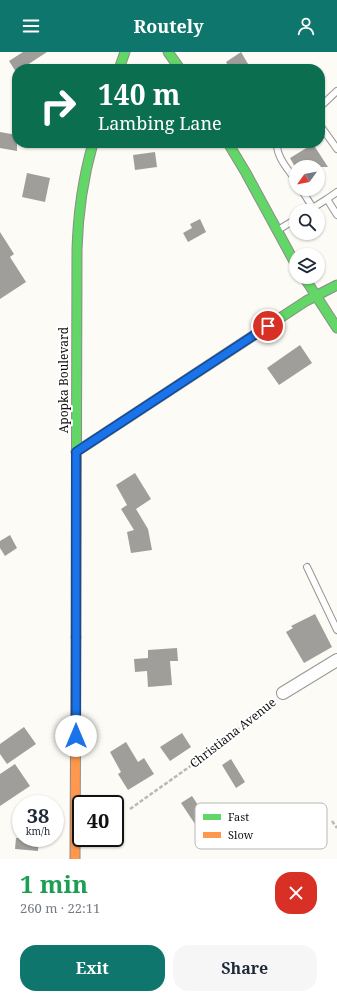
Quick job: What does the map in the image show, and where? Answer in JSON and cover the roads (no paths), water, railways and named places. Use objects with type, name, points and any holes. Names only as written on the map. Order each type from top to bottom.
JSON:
[{"type":"street","points":[[121,64],[125,52]]},
{"type":"street","points":[[168,52],[176,64]]},
{"type":"street","name":"Apopka Boulevard","points":[[75,859],[78,219],[82,185],[92,148]]},
{"type":"street","points":[[231,148],[252,182],[289,252]]},
{"type":"street","points":[[308,284],[337,328]]},
{"type":"street","points":[[76,452],[315,295],[337,285]]},
{"type":"street","name":"Christiana Avenue","points":[[283,693],[337,660]]},
{"type":"lane","points":[[325,103],[337,91]]},
{"type":"lane","points":[[325,130],[337,149]]},
{"type":"lane","points":[[277,148],[280,157],[289,170]]},
{"type":"lane","points":[[318,204],[337,192]]},
{"type":"lane","points":[[327,199],[337,215]]},
{"type":"lane","points":[[277,231],[289,223]]},
{"type":"lane","points":[[307,567],[337,630]]}]
